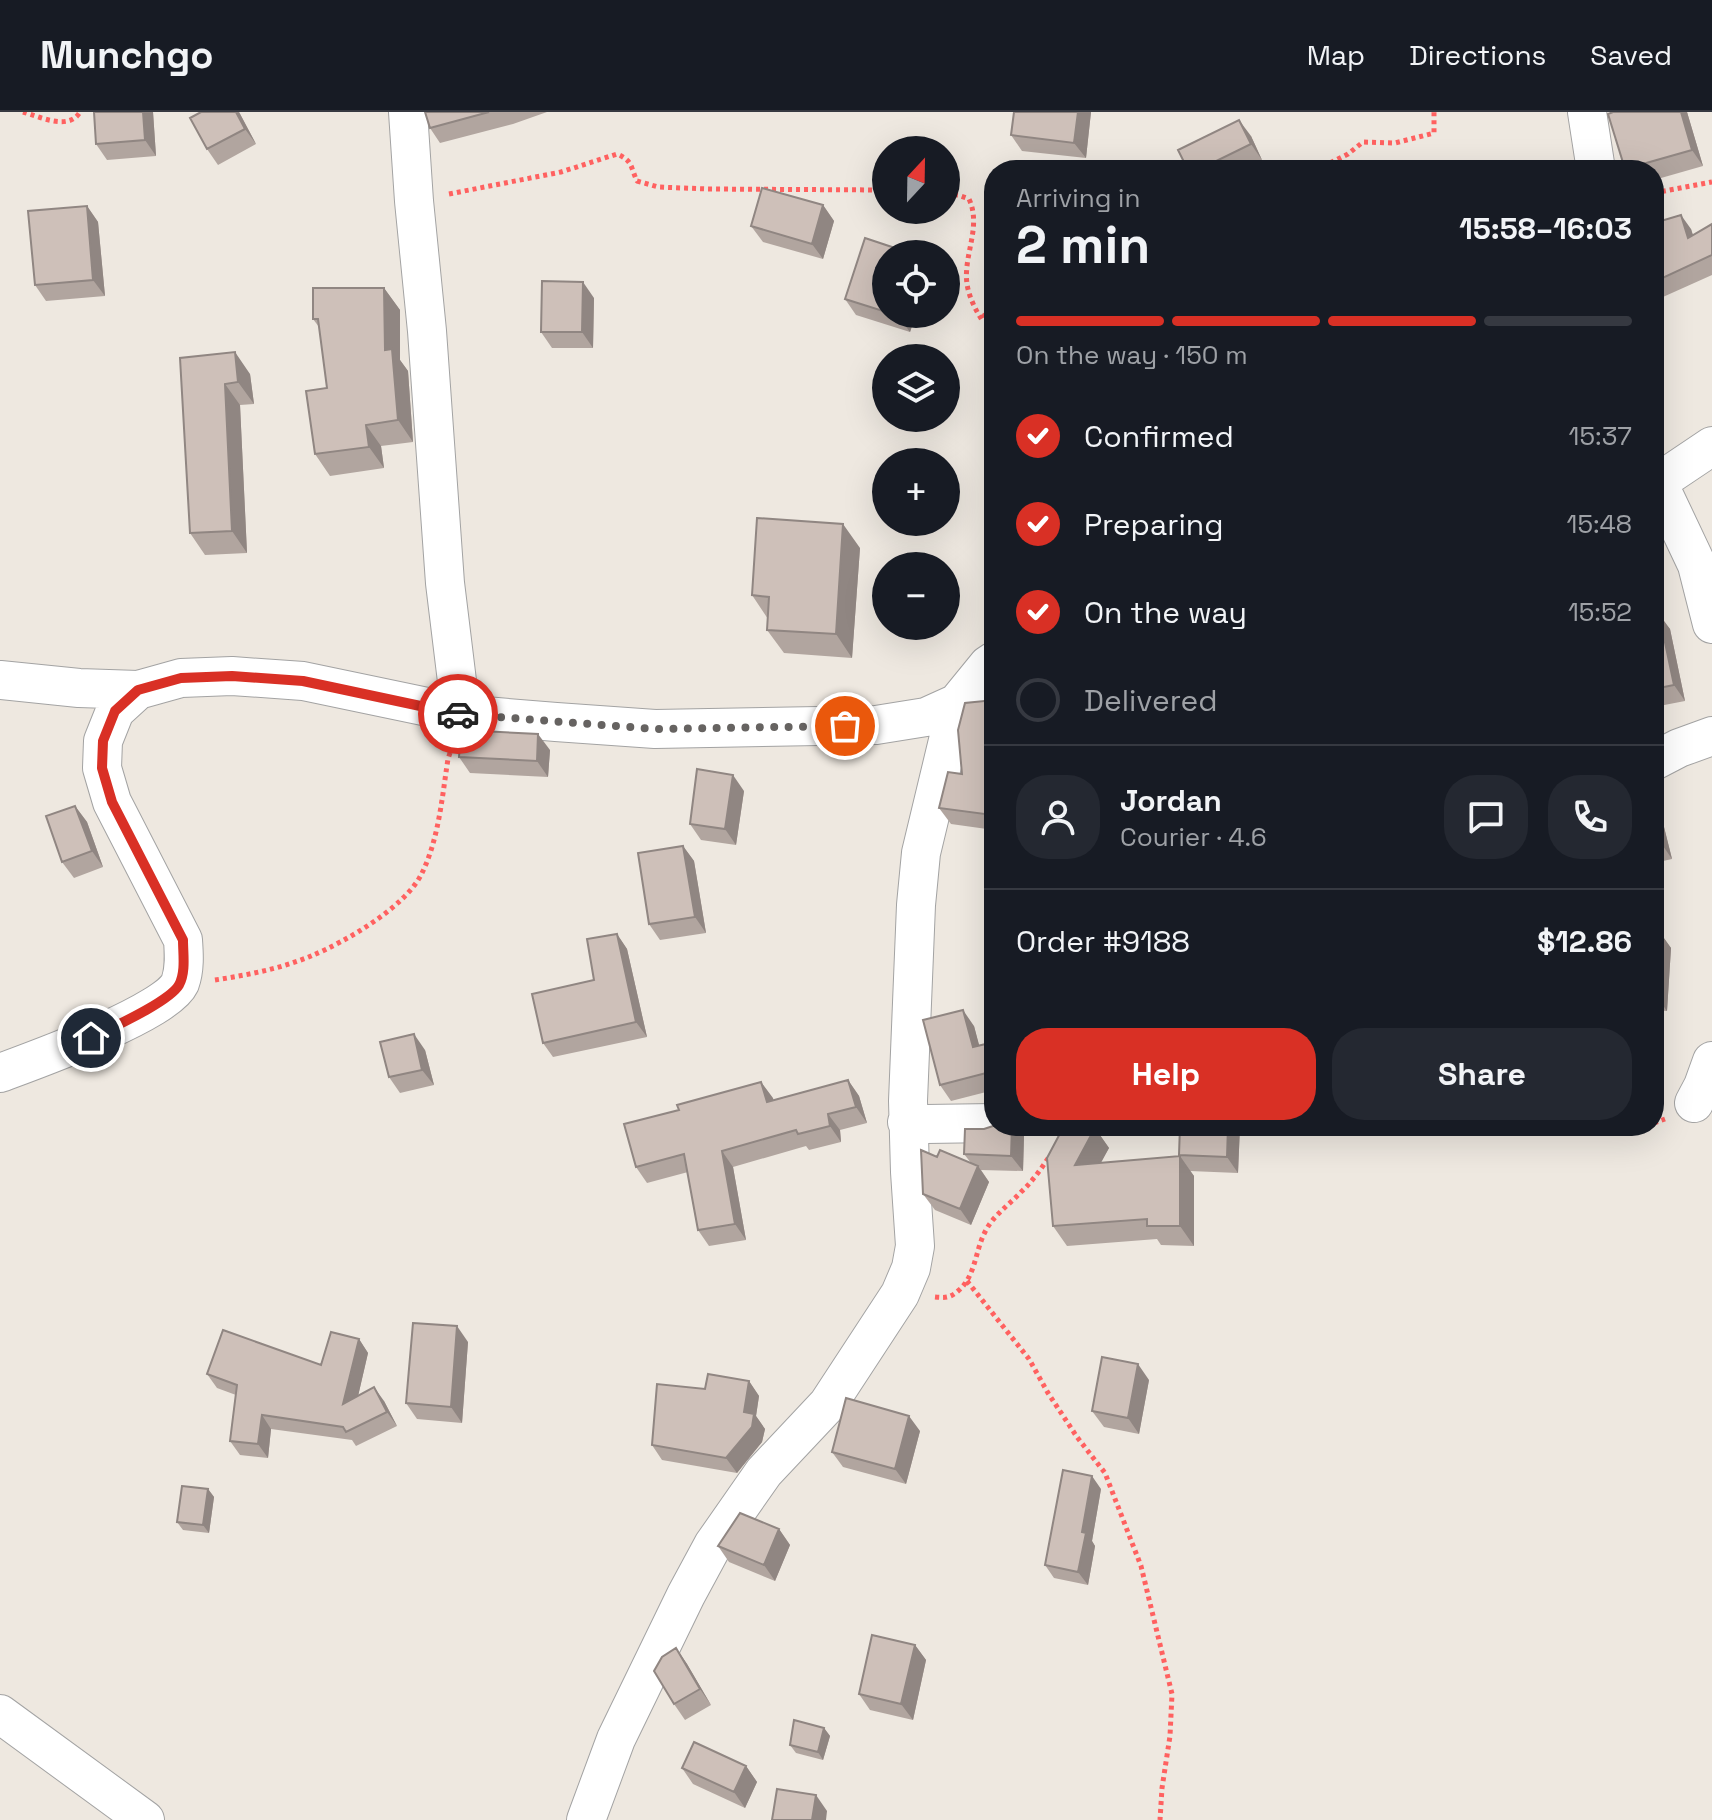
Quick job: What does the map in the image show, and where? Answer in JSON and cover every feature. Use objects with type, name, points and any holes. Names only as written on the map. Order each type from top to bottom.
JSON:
[{"type":"street","points":[[408,112],[445,583],[461,714]]},
{"type":"street","points":[[1587,112],[1594,160]]},
{"type":"street","points":[[1664,475],[1712,446]]},
{"type":"street","points":[[1664,497],[1697,565],[1712,624]]},
{"type":"street","points":[[586,1820],[616,1739],[713,1545],[764,1472],[828,1404],[900,1294],[911,1268],[915,1246],[907,1122],[921,853],[957,703],[984,670]]},
{"type":"street","points":[[0,680],[138,690],[181,678],[232,676],[303,681],[461,714],[655,729],[876,725],[926,717],[957,703]]},
{"type":"street","points":[[0,1073],[91,1038],[156,1004],[179,985],[184,965],[183,940],[112,802],[102,768],[103,741],[115,711],[138,690]]},
{"type":"street","points":[[1664,756],[1712,736]]},
{"type":"street","points":[[1694,1103],[1712,1061]]},
{"type":"street","points":[[907,1122],[984,1123]]},
{"type":"street","points":[[0,1714],[145,1820]]},
{"type":"path","points":[[23,112],[47,120],[70,122],[80,112]]},
{"type":"path","points":[[1336,160],[1363,142],[1395,143],[1434,133],[1434,112]]},
{"type":"path","points":[[414,201],[561,172],[617,154],[631,164],[637,181],[658,187],[872,190]]},
{"type":"path","points":[[1664,191],[1712,182]]},
{"type":"path","points":[[960,196],[969,199],[974,210],[967,282],[974,308],[982,320],[984,316]]},
{"type":"path","points":[[179,985],[255,973],[311,956],[360,930],[396,905],[421,876],[434,845],[448,759],[461,714]]},
{"type":"path","points":[[900,1294],[947,1298],[958,1291],[967,1281],[992,1220],[1022,1191],[1053,1152]]},
{"type":"path","points":[[967,1281],[1029,1359],[1070,1426],[1105,1473],[1141,1566],[1172,1694],[1160,1820]]},
{"type":"building","points":[[94,112],[143,112],[145,140],[96,144]]},
{"type":"building","points":[[201,112],[236,112],[245,129],[207,149],[190,118]]},
{"type":"building","points":[[425,112],[489,112],[430,128]]},
{"type":"building","points":[[1014,112],[1078,112],[1074,143],[1011,135]]},
{"type":"building","points":[[1681,112],[1692,150],[1657,160],[1622,160],[1608,114]]},
{"type":"building","points":[[1239,120],[1251,144],[1218,160],[1183,160],[1178,150]]},
{"type":"building","points":[[762,188],[823,205],[812,244],[751,226]]},
{"type":"building","points":[[87,206],[93,280],[35,285],[28,211]]},
{"type":"building","points":[[1681,215],[1688,238],[1712,224],[1712,255],[1664,277],[1664,220]]},
{"type":"building","points":[[865,238],[872,240],[872,308],[845,299]]},
{"type":"building","points":[[542,281],[583,282],[582,332],[541,332]]},
{"type":"building","points":[[313,288],[384,288],[385,350],[392,349],[398,420],[366,425],[369,447],[315,454],[306,391],[327,388],[318,319],[313,319]]},
{"type":"building","points":[[235,352],[238,382],[225,384],[232,531],[190,533],[180,358]]},
{"type":"building","points":[[757,518],[843,524],[836,634],[767,630],[769,597],[752,595]]},
{"type":"building","points":[[1664,638],[1674,685],[1664,687]]},
{"type":"building","points":[[984,701],[984,814],[939,808],[948,772],[962,774],[958,730],[965,703]]},
{"type":"building","points":[[461,730],[538,734],[537,761],[459,757]]},
{"type":"building","points":[[697,769],[733,775],[725,829],[690,824]]},
{"type":"building","points":[[75,806],[92,851],[62,862],[46,816]]},
{"type":"building","points":[[683,846],[695,917],[649,924],[638,853]]},
{"type":"building","points":[[617,934],[636,1022],[543,1043],[532,994],[594,980],[587,939]]},
{"type":"building","points":[[963,1010],[973,1047],[984,1044],[984,1074],[940,1085],[923,1020]]},
{"type":"building","points":[[414,1034],[422,1070],[389,1077],[380,1042]]},
{"type":"building","points":[[848,1080],[856,1107],[828,1114],[830,1126],[798,1134],[796,1130],[722,1151],[735,1224],[698,1230],[684,1154],[636,1167],[624,1124],[679,1110],[677,1105],[761,1082],[767,1102]]},
{"type":"building","points":[[965,1129],[984,1129],[984,1136],[1012,1136],[1011,1156],[964,1154]]},
{"type":"building","points":[[1059,1136],[1091,1136],[1075,1165],[1180,1156],[1180,1226],[1147,1226],[1147,1219],[1053,1226],[1047,1158]]},
{"type":"building","points":[[1180,1136],[1228,1136],[1227,1157],[1179,1155]]},
{"type":"building","points":[[921,1150],[937,1157],[940,1150],[978,1166],[960,1209],[923,1194]]},
{"type":"building","points":[[413,1323],[457,1326],[451,1407],[406,1403]]},
{"type":"building","points":[[223,1330],[321,1365],[331,1332],[359,1339],[343,1404],[374,1387],[387,1412],[346,1432],[343,1427],[262,1415],[258,1444],[230,1441],[237,1385],[207,1374]]},
{"type":"building","points":[[1102,1357],[1138,1364],[1128,1418],[1092,1411]]},
{"type":"building","points":[[708,1374],[749,1381],[744,1412],[754,1414],[752,1427],[726,1458],[652,1445],[657,1384],[705,1389]]},
{"type":"building","points":[[846,1398],[909,1416],[895,1469],[832,1452]]},
{"type":"building","points":[[1063,1470],[1092,1476],[1078,1572],[1045,1565]]},
{"type":"building","points":[[182,1486],[208,1489],[203,1525],[177,1522]]},
{"type":"building","points":[[740,1513],[779,1529],[764,1565],[718,1546]]},
{"type":"building","points":[[872,1635],[915,1645],[901,1704],[859,1694]]},
{"type":"building","points":[[676,1648],[700,1689],[674,1704],[654,1671],[662,1657]]},
{"type":"building","points":[[794,1720],[824,1728],[818,1752],[790,1745]]},
{"type":"building","points":[[694,1742],[746,1766],[734,1792],[682,1768]]},
{"type":"building","points":[[777,1789],[816,1795],[812,1820],[772,1820]]},
{"type":"way so far","points":[[458,714],[655,729],[845,726]]},
{"type":"route","points":[[91,1038],[156,1004],[179,985],[184,965],[183,940],[112,802],[102,768],[103,741],[115,711],[138,690],[181,678],[232,676],[303,681],[458,714]]}]
